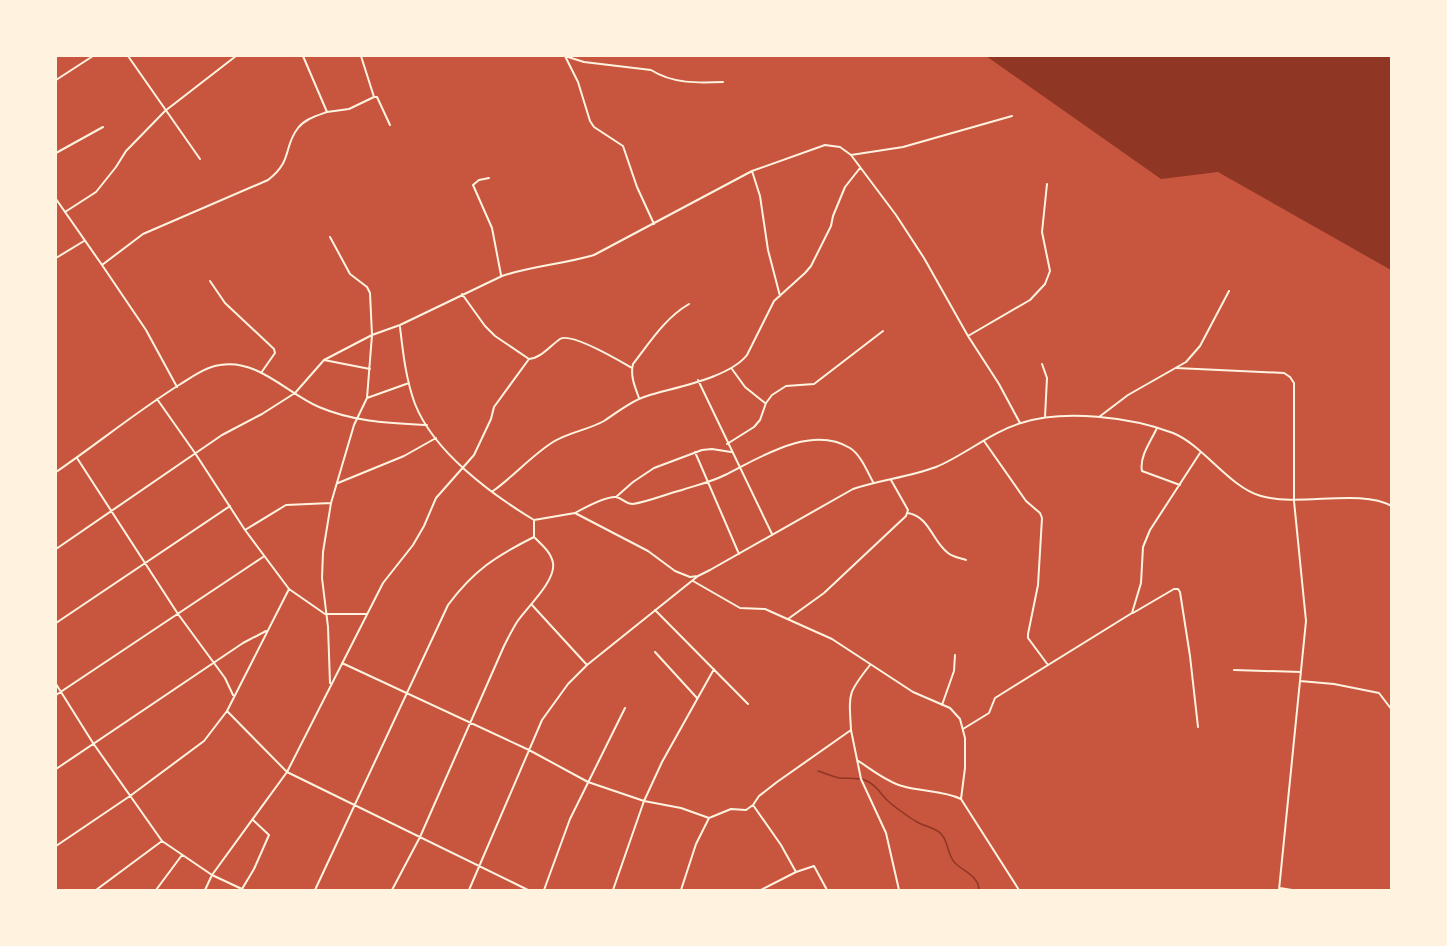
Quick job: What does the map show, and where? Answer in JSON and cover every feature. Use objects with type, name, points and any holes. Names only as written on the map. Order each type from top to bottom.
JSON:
[{"type":"street","points":[[56,80],[93,56]]},
{"type":"street","points":[[128,56],[200,159]]},
{"type":"street","points":[[226,56],[229,60]]},
{"type":"street","points":[[65,212],[96,192],[126,151],[165,111],[236,56]]},
{"type":"street","points":[[303,56],[327,112]]},
{"type":"street","points":[[361,56],[374,97],[377,97],[390,125]]},
{"type":"street","points":[[564,56],[584,62],[651,70],[660,76],[684,82],[723,82]]},
{"type":"street","points":[[564,56],[578,82],[594,127],[623,146],[654,224]]},
{"type":"street","points":[[102,265],[143,234],[268,180],[283,165],[298,128],[309,119],[327,112],[349,109],[374,97]]},
{"type":"street","points":[[851,155],[903,147],[1012,116]]},
{"type":"street","points":[[56,153],[104,128]]},
{"type":"street","points":[[56,549],[195,453],[295,393],[324,360],[372,335],[400,326],[501,276],[569,263],[594,255],[752,171],[825,145],[840,147],[851,155],[896,215],[924,258],[1020,423]]},
{"type":"street","points":[[493,491],[554,441],[601,423],[639,398],[732,369],[747,355],[771,306],[810,266],[831,226],[845,187],[860,168]]},
{"type":"street","points":[[752,171],[780,296]]},
{"type":"street","points":[[489,178],[479,180],[473,185],[492,228],[501,276]]},
{"type":"street","points":[[968,336],[1030,300],[1045,284],[1050,271],[1042,232],[1047,184]]},
{"type":"street","points":[[56,199],[147,330],[177,387]]},
{"type":"street","points":[[330,237],[350,274],[367,287],[370,293],[372,335],[367,398],[357,420],[331,503],[323,552],[322,578],[329,639],[330,686]]},
{"type":"street","points":[[56,258],[84,240]]},
{"type":"street","points":[[210,281],[225,303],[274,349],[275,352],[261,373]]},
{"type":"street","points":[[1099,417],[1128,395],[1186,362],[1200,346],[1229,291]]},
{"type":"street","points":[[462,294],[495,336],[529,359],[535,358],[561,338],[567,337],[596,348],[632,368]]},
{"type":"street","points":[[639,398],[632,381],[632,368],[664,324],[678,310],[689,304]]},
{"type":"street","points":[[400,326],[409,383],[415,403],[435,438],[462,467],[504,502],[534,520],[575,513],[616,497],[654,468],[695,452],[712,449],[732,453]]},
{"type":"street","points":[[728,444],[754,427],[760,420],[772,394],[786,386],[814,384],[884,331]]},
{"type":"street","points":[[205,891],[212,875],[287,772],[383,583],[419,536],[436,498],[474,455],[481,444],[494,407],[529,359]]},
{"type":"street","points":[[324,360],[370,369]]},
{"type":"street","points":[[56,472],[157,399],[208,368],[222,364],[250,368],[318,407],[357,420],[427,425]]},
{"type":"street","points":[[1042,364],[1047,378],[1046,417]]},
{"type":"street","points":[[1176,368],[1284,373],[1294,383],[1294,501],[1306,621],[1280,890],[1292,891]]},
{"type":"street","points":[[732,369],[745,387],[766,404]]},
{"type":"street","points":[[698,380],[772,534]]},
{"type":"street","points":[[367,398],[409,383]]},
{"type":"street","points":[[157,399],[263,557],[289,589],[325,614],[367,614]]},
{"type":"street","points":[[469,891],[542,720],[568,684],[587,665],[654,609],[698,576],[837,496],[873,482],[934,468],[1020,423],[1046,417],[1099,417],[1136,421],[1179,436],[1244,488],[1257,495],[1294,501],[1374,500],[1392,506]]},
{"type":"street","points":[[1158,427],[1144,453],[1141,469],[1180,485]]},
{"type":"street","points":[[338,483],[404,456],[435,438]]},
{"type":"street","points":[[616,497],[628,504],[633,504],[708,483],[727,475],[739,466],[789,444],[826,440],[850,448],[858,456],[873,482]]},
{"type":"street","points":[[984,441],[1026,501],[1040,513],[1042,518],[1038,585],[1028,638],[1048,665]]},
{"type":"street","points":[[695,452],[739,554]]},
{"type":"street","points":[[1132,614],[1141,583],[1143,547],[1149,530],[1200,453]]},
{"type":"street","points":[[76,458],[178,614],[225,678],[233,695]]},
{"type":"street","points":[[890,479],[908,513],[919,516],[950,555],[966,560]]},
{"type":"street","points":[[245,530],[286,505],[331,503]]},
{"type":"street","points":[[56,623],[230,506]]},
{"type":"street","points":[[575,513],[648,551],[675,571],[690,577],[698,576]]},
{"type":"street","points":[[789,619],[824,593],[872,550],[908,513]]},
{"type":"street","points":[[392,891],[420,837],[504,646],[518,620],[532,604],[553,572],[550,553],[534,537],[534,520]]},
{"type":"street","points":[[315,891],[438,624],[461,586],[486,563],[534,537]]},
{"type":"street","points":[[56,695],[263,557]]},
{"type":"street","points":[[693,581],[740,608],[765,609],[832,639],[913,692],[950,708],[960,719],[963,729],[965,768],[961,799]]},
{"type":"street","points":[[56,846],[130,796],[204,741],[227,711],[233,695],[289,589]]},
{"type":"street","points":[[963,729],[989,713],[995,698],[1174,589],[1180,592],[1198,727]]},
{"type":"street","points":[[532,604],[587,665]]},
{"type":"street","points":[[654,609],[748,704]]},
{"type":"street","points":[[56,769],[214,665],[243,643],[268,630]]},
{"type":"street","points":[[655,652],[697,698]]},
{"type":"street","points":[[942,705],[954,671],[955,655]]},
{"type":"street","points":[[342,663],[529,750],[588,782],[644,801],[681,808],[709,818]]},
{"type":"street","points":[[871,664],[852,687],[849,699],[851,730],[861,779],[886,833],[899,891]]},
{"type":"street","points":[[613,891],[644,801],[662,762],[714,669]]},
{"type":"street","points":[[1234,670],[1302,672]]},
{"type":"street","points":[[1300,681],[1334,684],[1378,693],[1392,710]]},
{"type":"street","points":[[56,684],[93,743],[162,841],[212,875],[243,890],[268,836],[253,820]]},
{"type":"street","points":[[544,891],[570,819],[626,708]]},
{"type":"street","points":[[227,711],[287,772],[528,891]]},
{"type":"street","points":[[681,891],[696,844],[709,818],[731,809],[746,810],[759,796],[851,730]]},
{"type":"street","points":[[857,760],[900,785],[950,794],[961,799],[1019,891]]},
{"type":"street","points":[[753,805],[781,845],[796,872]]},
{"type":"street","points":[[96,891],[162,841]]},
{"type":"street","points":[[156,891],[182,855]]},
{"type":"street","points":[[761,891],[796,872],[814,866],[827,891]]},
{"type":"shaded area","points":[[986,56],[1391,56],[1391,270],[1218,172],[1161,179]]},
{"type":"waterway","points":[[818,771],[837,777],[867,781],[906,815],[940,832],[953,861],[974,878],[979,890]]}]
